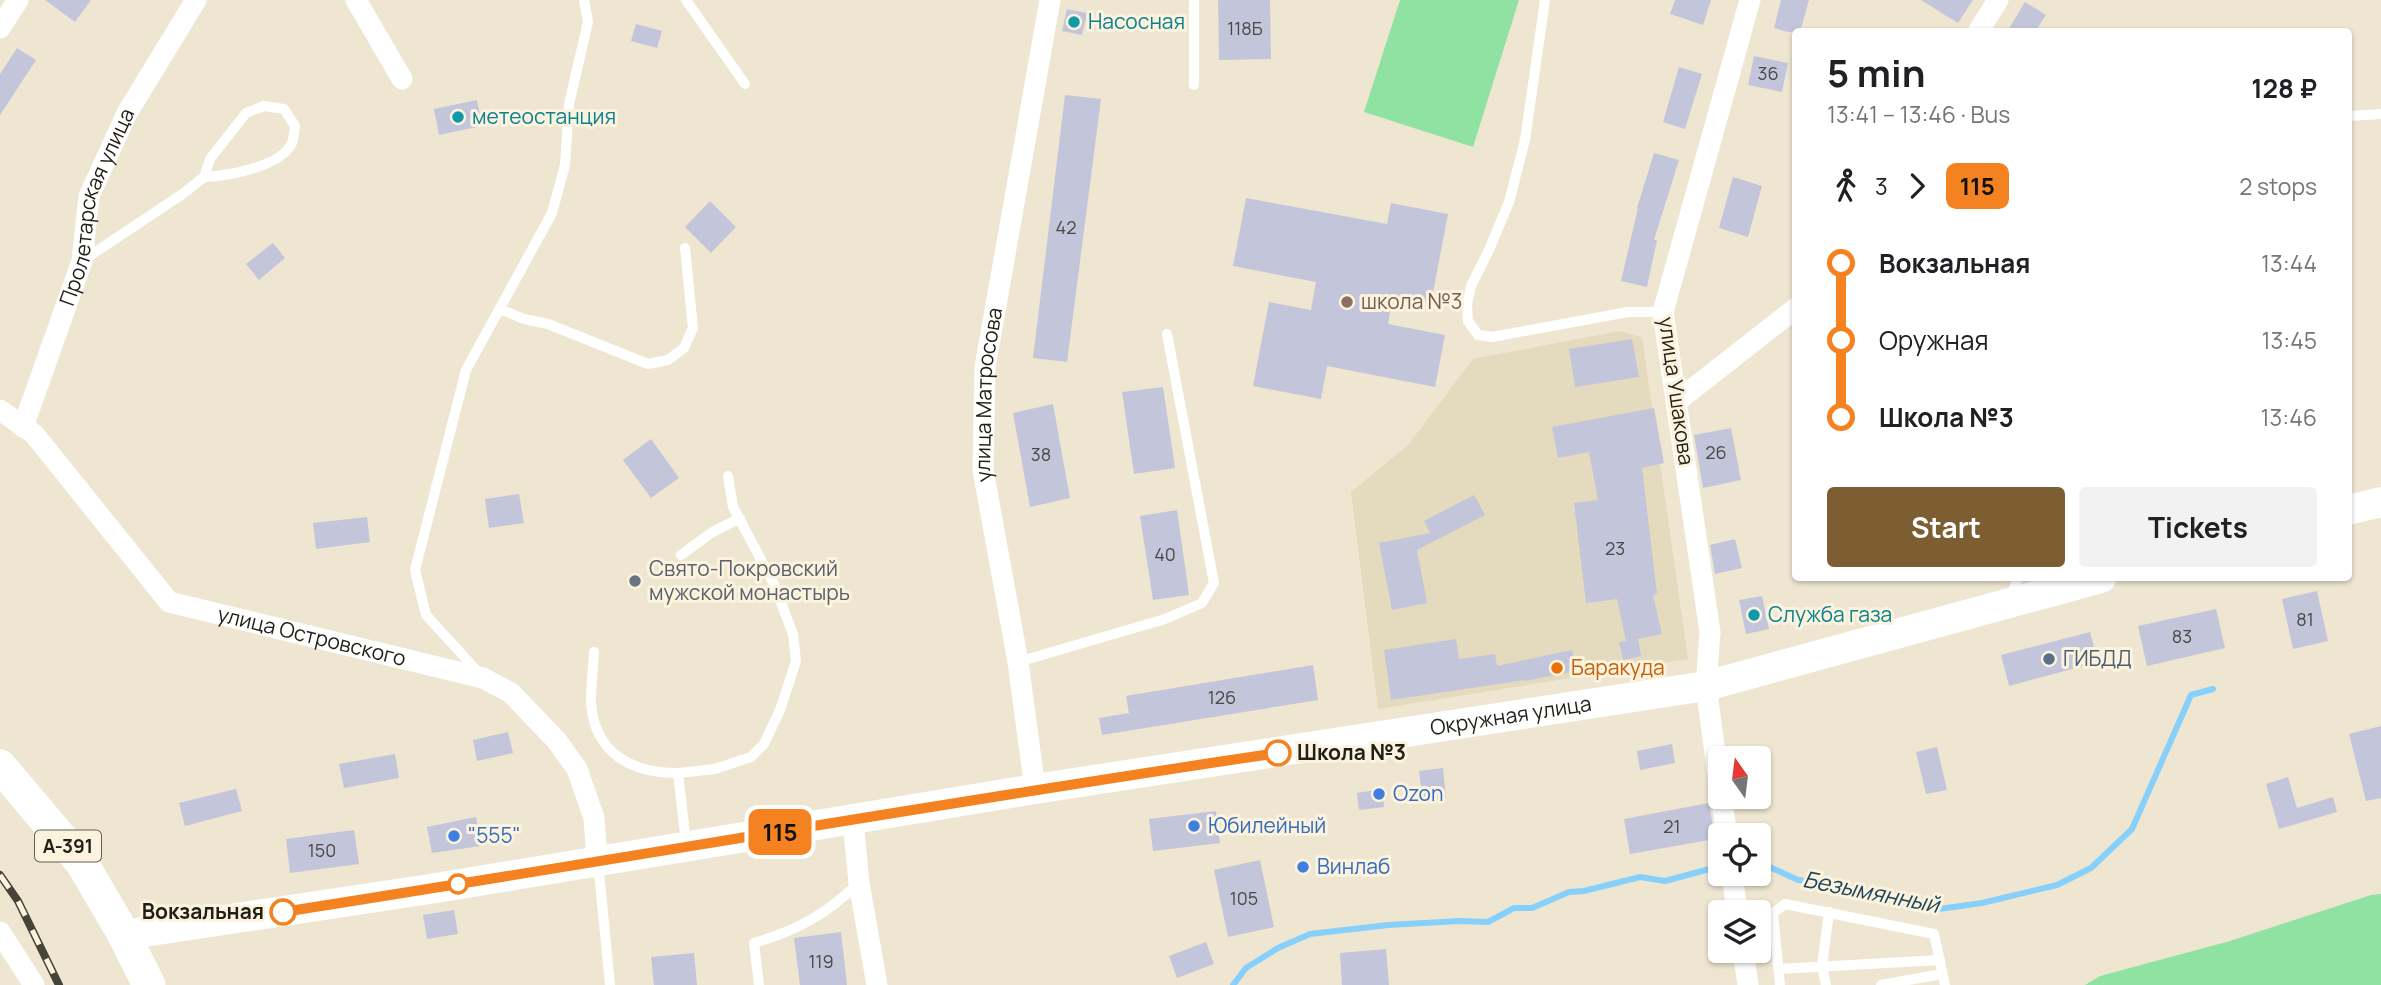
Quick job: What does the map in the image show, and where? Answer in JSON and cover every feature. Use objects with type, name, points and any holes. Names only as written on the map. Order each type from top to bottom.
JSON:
[{"type":"main road","points":[[2352,509],[2381,502]]},
{"type":"main road","name":"Окружная улица","points":[[124,935],[429,889],[1035,789],[1706,686],[2013,590],[2079,581]]},
{"type":"main road","name":"А-391","points":[[0,766],[82,863],[124,935]]},
{"type":"main road","points":[[124,935],[149,985]]},
{"type":"street","points":[[0,28],[18,0]]},
{"type":"street","name":"Пролетарская улица","points":[[23,427],[82,261],[89,197],[127,113],[196,0]]},
{"type":"street","points":[[356,0],[402,79]]},
{"type":"street","name":"улица Матросова","points":[[1035,789],[1018,662],[983,470],[985,367],[1050,0]]},
{"type":"street","name":"улица Ушакова","points":[[1714,746],[1706,686],[1710,632],[1663,312],[1750,0]]},
{"type":"street","points":[[1980,28],[1998,0]]},
{"type":"street","points":[[1676,402],[1792,311]]},
{"type":"street","name":"улица Островского","points":[[0,410],[34,434],[169,602],[483,678],[511,693],[557,741],[577,769],[594,818],[597,860]]},
{"type":"street","points":[[853,821],[859,883],[877,985]]},
{"type":"street","points":[[0,932],[34,985]]},
{"type":"street","points":[[1745,963],[1748,985]]},
{"type":"lane","points":[[483,678],[426,615],[415,570],[466,370],[552,213],[565,165],[569,104],[588,23],[584,0]]},
{"type":"lane","points":[[686,0],[745,84]]},
{"type":"lane","points":[[1194,0],[1194,85]]},
{"type":"lane","points":[[1545,0],[1525,140],[1509,202],[1471,286],[1467,304],[1468,321],[1478,335],[1492,337],[1628,312],[1663,312]]},
{"type":"lane","points":[[82,261],[204,177],[210,159],[246,113],[264,106],[284,108],[295,126],[291,145],[274,161],[225,176],[204,177]]},
{"type":"lane","points":[[2352,116],[2381,114]]},
{"type":"lane","points":[[500,309],[524,319],[548,324],[648,364],[668,360],[684,348],[693,328],[685,248]]},
{"type":"lane","points":[[1018,662],[1165,619],[1202,603],[1214,583],[1167,334]]},
{"type":"lane","points":[[594,652],[592,702],[595,726],[617,757],[640,770],[678,773],[715,769],[751,757],[764,744],[780,710],[796,661],[793,634],[779,597],[733,507],[728,476]]},
{"type":"lane","points":[[681,555],[711,533],[740,518]]},
{"type":"lane","points":[[678,773],[686,846]]},
{"type":"lane","points":[[597,860],[610,985]]},
{"type":"lane","points":[[759,985],[754,943],[788,933],[832,908],[859,883]]},
{"type":"lane","points":[[1780,985],[1773,913],[1784,904],[1934,934],[1944,980],[1881,985]]},
{"type":"lane","points":[[1826,985],[1822,966],[1829,912]]},
{"type":"lane","points":[[1779,969],[1940,960]]},
{"type":"shaded area","points":[[1620,331],[1642,337],[1688,659],[1378,709],[1351,492],[1408,445],[1473,359]]},
{"type":"green space","points":[[1400,0],[1519,0],[1473,147],[1364,112]]},
{"type":"green space","points":[[2381,894],[2381,985],[2085,985],[2100,976],[2230,941]]},
{"type":"building","points":[[45,0],[91,0],[75,22]]},
{"type":"building","points":[[1218,0],[1270,0],[1271,59],[1219,60]]},
{"type":"building","points":[[1675,0],[1711,0],[1703,25],[1670,14]]},
{"type":"building","points":[[1781,0],[1809,0],[1801,28],[1792,28],[1792,32],[1788,32],[1774,28]]},
{"type":"building","points":[[1921,0],[1973,0],[1958,23]]},
{"type":"building","points":[[2025,2],[2046,15],[2038,28],[2009,28]]},
{"type":"building","name":"Насосная","points":[[1067,9],[1087,13],[1082,35],[1062,31]]},
{"type":"building","points":[[636,24],[662,31],[657,48],[631,41]]},
{"type":"building","points":[[17,48],[36,60],[0,115],[0,74]]},
{"type":"building","points":[[1754,56],[1788,63],[1782,92],[1748,85]]},
{"type":"building","points":[[1679,67],[1702,74],[1685,129],[1663,122]]},
{"type":"building","points":[[1065,95],[1101,99],[1067,362],[1033,358]]},
{"type":"building","name":"метеостанция","points":[[477,100],[482,126],[439,135],[434,109]]},
{"type":"building","points":[[1654,153],[1679,160],[1654,240],[1657,240],[1647,287],[1621,281],[1637,208]]},
{"type":"building","points":[[1733,177],[1762,186],[1748,237],[1719,228]]},
{"type":"building","points":[[1246,198],[1387,224],[1391,203],[1448,214],[1431,303],[1393,296],[1388,324],[1445,335],[1435,387],[1327,366],[1321,399],[1253,386],[1269,302],[1311,310],[1316,282],[1233,266]]},
{"type":"building","points":[[710,201],[736,227],[711,253],[685,227]]},
{"type":"building","points":[[273,243],[285,258],[259,280],[246,264]]},
{"type":"building","points":[[1632,339],[1639,377],[1575,387],[1569,349]]},
{"type":"building","points":[[1163,387],[1175,468],[1134,474],[1122,392]]},
{"type":"building","points":[[1053,404],[1070,498],[1030,507],[1013,413]]},
{"type":"building","points":[[1654,408],[1664,463],[1642,468],[1657,594],[1653,595],[1662,634],[1638,639],[1641,656],[1623,660],[1619,642],[1626,641],[1617,599],[1586,603],[1574,503],[1598,500],[1589,452],[1558,458],[1552,427]]},
{"type":"building","points":[[1731,428],[1741,480],[1703,488],[1694,435]]},
{"type":"building","points":[[651,439],[679,478],[651,498],[623,460]]},
{"type":"building","points":[[519,494],[524,523],[489,528],[485,499]]},
{"type":"building","points":[[1474,495],[1485,515],[1417,550],[1427,603],[1392,610],[1379,543],[1430,533],[1424,521]]},
{"type":"building","points":[[1177,510],[1189,595],[1153,600],[1140,516]]},
{"type":"building","points":[[367,517],[370,542],[316,549],[313,523]]},
{"type":"building","points":[[1735,539],[1742,568],[1715,574],[1710,545]]},
{"type":"building","points":[[2317,591],[2328,641],[2293,649],[2282,599]]},
{"type":"building","name":"Служба газа","points":[[1762,596],[1769,629],[1746,634],[1739,600]]},
{"type":"building","points":[[2216,609],[2225,648],[2147,666],[2138,626]]},
{"type":"building","name":"ГИБДД","points":[[2090,632],[2098,662],[2009,686],[2001,655]]},
{"type":"building","points":[[1456,639],[1459,659],[1495,654],[1497,666],[1572,650],[1576,671],[1391,700],[1384,650]]},
{"type":"building","points":[[1313,665],[1318,700],[1102,735],[1099,718],[1129,713],[1126,696]]},
{"type":"building","points":[[2381,726],[2381,798],[2366,801],[2349,734]]},
{"type":"building","points":[[508,732],[513,753],[477,761],[473,740]]},
{"type":"building","points":[[1672,744],[1675,763],[1640,770],[1637,751]]},
{"type":"building","points":[[1937,747],[1947,790],[1926,794],[1916,752]]},
{"type":"building","points":[[395,754],[399,778],[344,788],[339,764]]},
{"type":"building","points":[[1443,768],[1446,798],[1423,801],[1419,771]]},
{"type":"building","points":[[2288,777],[2297,808],[2333,797],[2337,812],[2279,829],[2266,784]]},
{"type":"building","points":[[236,789],[242,811],[185,826],[179,803]]},
{"type":"building","points":[[1382,789],[1384,807],[1359,810],[1357,793]]},
{"type":"building","points":[[1708,803],[1712,823],[1708,823],[1708,840],[1630,854],[1624,819]]},
{"type":"building","points":[[1216,811],[1220,843],[1153,851],[1149,819]]},
{"type":"building","name":"\"555\"","points":[[476,817],[481,846],[432,853],[427,827]]},
{"type":"building","points":[[354,830],[359,864],[290,873],[286,839]]},
{"type":"building","points":[[1260,860],[1274,927],[1228,937],[1214,870]]},
{"type":"building","points":[[454,910],[458,934],[427,939],[423,915]]},
{"type":"building","points":[[841,932],[847,985],[800,985],[794,938]]},
{"type":"building","points":[[1206,942],[1214,964],[1177,978],[1169,956]]},
{"type":"building","points":[[1386,949],[1389,985],[1342,985],[1340,953]]},
{"type":"building","points":[[694,953],[697,985],[654,985],[651,957]]},
{"type":"waterway","name":"Безымянный","points":[[1771,868],[1798,880],[1836,884],[1864,895],[1888,896],[1939,909],[1982,903],[2057,885],[2091,868],[2132,829],[2191,695],[2213,689]]},
{"type":"waterway","name":"Безымянный","points":[[1233,985],[1246,968],[1278,948],[1310,934],[1388,925],[1488,922],[1514,908],[1532,908],[1569,892],[1584,891],[1640,877],[1665,881],[1708,869]]},
{"type":"railway","points":[[0,875],[18,901],[59,985]]},
{"type":"bus line","name":"115","points":[[283,912],[664,849],[853,821],[1035,789],[1278,753]]},
{"type":"place","name":"Насосная","points":[[1074,22]]},
{"type":"place","name":"метеостанция","points":[[458,117]]},
{"type":"place","name":"школа №3","points":[[1347,302]]},
{"type":"place","name":"Свято-Покровский мужской монастырь","points":[[635,581]]},
{"type":"place","name":"Служба газа","points":[[1754,615]]},
{"type":"place","name":"ГИБДД","points":[[2049,659]]},
{"type":"place","name":"Баракуда","points":[[1557,668]]},
{"type":"place","name":"Школа №3","points":[[1278,753]]},
{"type":"place","name":"Ozon","points":[[1379,794]]},
{"type":"place","name":"Юбилейный","points":[[1194,826]]},
{"type":"place","name":"\"555\"","points":[[454,836]]},
{"type":"place","name":"Винлаб","points":[[1303,867]]},
{"type":"place","name":"Вокзальная","points":[[283,912]]}]
